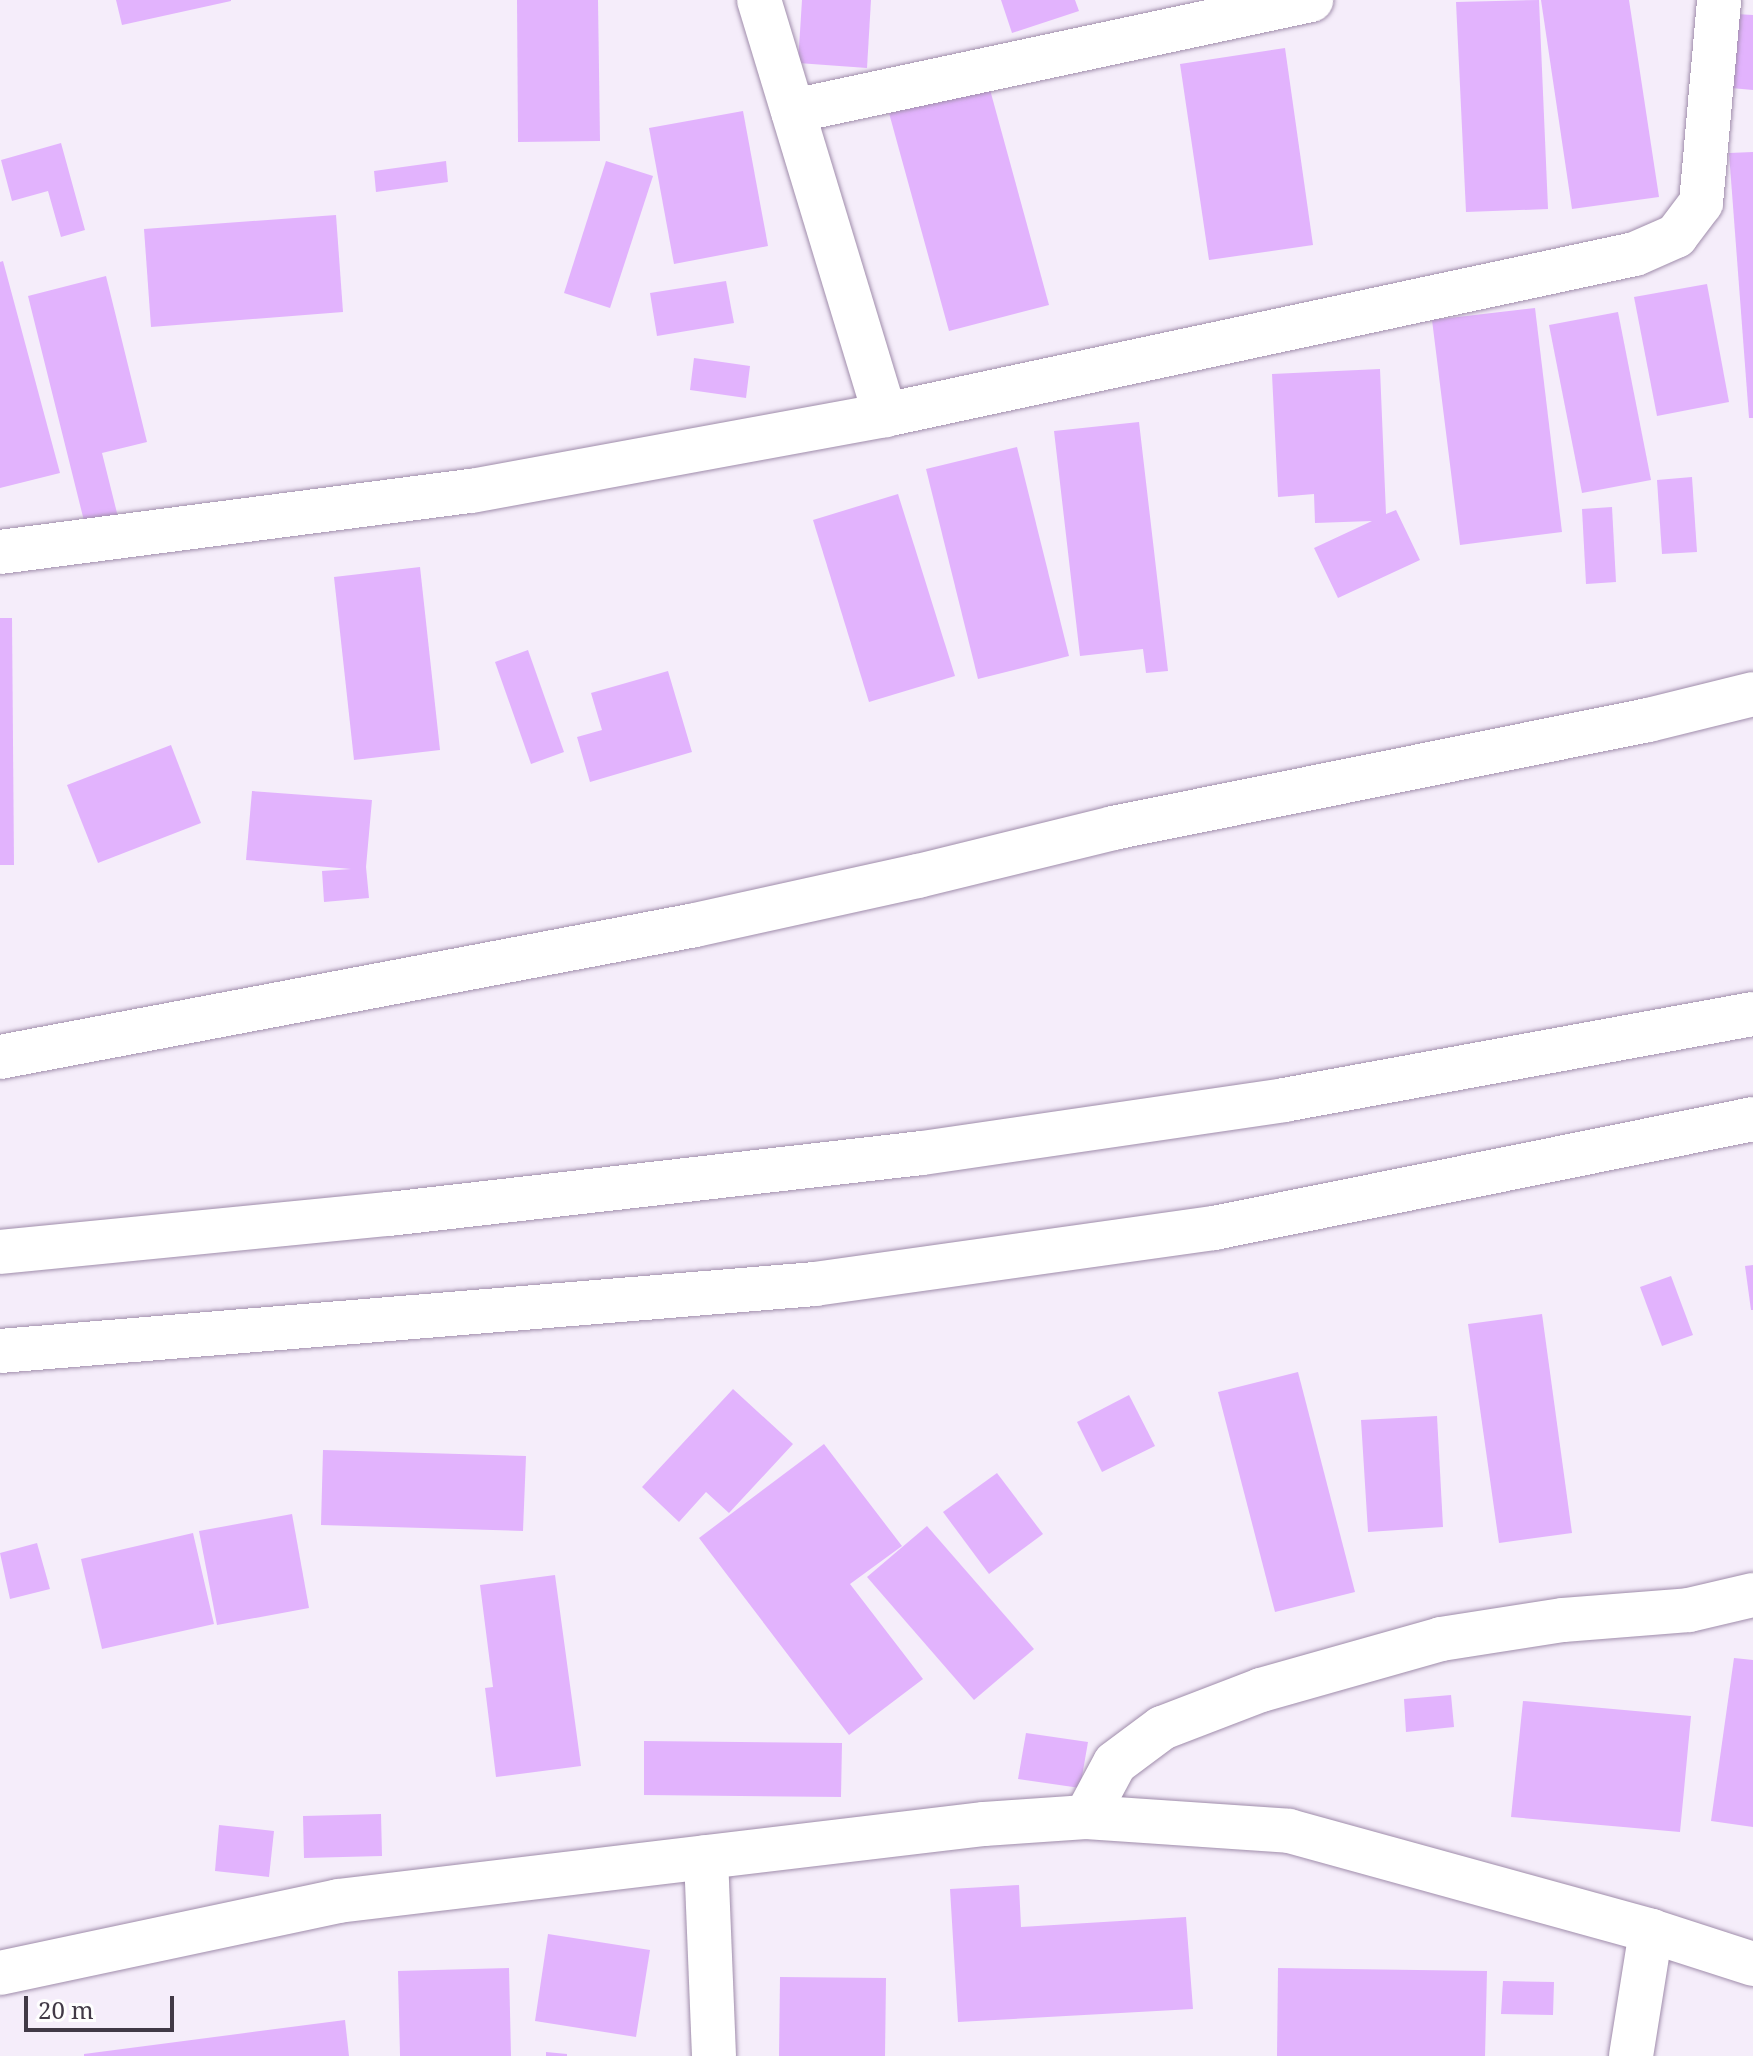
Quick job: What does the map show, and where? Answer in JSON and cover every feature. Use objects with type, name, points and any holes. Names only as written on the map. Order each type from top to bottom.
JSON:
[{"type":"street","points":[[759,0],[885,415]]},
{"type":"street","points":[[793,111],[1311,0]]},
{"type":"street","points":[[0,552],[472,491],[885,415],[1635,254],[1676,236],[1701,203],[1719,0]]},
{"type":"street","points":[[0,1057],[695,925],[918,876],[1113,828],[1648,720],[1753,694]]},
{"type":"street","points":[[0,1252],[389,1214],[922,1153],[1284,1100],[1753,1014]]},
{"type":"street","points":[[0,1351],[815,1284],[1214,1228],[1753,1119]]},
{"type":"street","points":[[1086,1817],[1115,1763],[1162,1728],[1261,1690],[1441,1639],[1563,1620],[1689,1610],[1753,1595]]},
{"type":"street","points":[[0,1973],[338,1901],[984,1824],[1086,1817],[1289,1831],[1651,1931],[1753,1964]]},
{"type":"street","points":[[706,1857],[714,2056]]},
{"type":"street","points":[[1631,2056],[1651,1931]]},
{"type":"building","points":[[116,0],[231,0],[231,1],[122,25]]},
{"type":"building","points":[[517,0],[598,0],[600,141],[518,142]]},
{"type":"building","points":[[802,0],[871,0],[867,68],[798,63]]},
{"type":"building","points":[[1001,0],[1075,0],[1079,11],[1012,33]]},
{"type":"building","points":[[1539,0],[1548,209],[1466,212],[1456,2]]},
{"type":"building","points":[[1541,0],[1629,0],[1659,197],[1572,209]]},
{"type":"building","points":[[1736,14],[1753,15],[1753,90],[1731,88]]},
{"type":"building","points":[[1285,48],[1313,245],[1209,260],[1180,64]]},
{"type":"building","points":[[989,86],[1049,305],[949,331],[889,113]]},
{"type":"building","points":[[743,111],[768,246],[674,264],[649,128]]},
{"type":"building","points":[[61,143],[85,230],[61,237],[48,191],[12,201],[1,160]]},
{"type":"building","points":[[1753,152],[1753,418],[1749,418],[1729,153]]},
{"type":"building","points":[[446,161],[448,182],[376,192],[374,171]]},
{"type":"building","points":[[606,161],[653,176],[610,308],[564,293]]},
{"type":"building","points":[[336,215],[343,312],[151,327],[144,229]]},
{"type":"building","points":[[3,261],[60,473],[0,488],[0,262]]},
{"type":"building","points":[[106,276],[147,442],[102,453],[120,525],[87,533],[28,296]]},
{"type":"building","points":[[726,281],[734,323],[657,336],[650,293]]},
{"type":"building","points":[[1707,284],[1729,402],[1657,416],[1634,297]]},
{"type":"building","points":[[1535,308],[1562,532],[1460,545],[1432,320]]},
{"type":"building","points":[[1618,312],[1651,480],[1582,493],[1549,325]]},
{"type":"building","points":[[694,358],[750,366],[746,398],[690,390]]},
{"type":"building","points":[[1380,369],[1386,514],[1396,510],[1420,560],[1338,598],[1314,548],[1372,521],[1315,523],[1314,494],[1278,497],[1272,374]]},
{"type":"building","points":[[1139,422],[1168,671],[1146,673],[1143,649],[1080,656],[1054,431]]},
{"type":"building","points":[[1017,447],[1069,656],[978,679],[926,469]]},
{"type":"building","points":[[1692,477],[1697,552],[1662,554],[1657,480]]},
{"type":"building","points":[[898,494],[955,676],[869,702],[813,520]]},
{"type":"building","points":[[1612,507],[1616,582],[1586,584],[1582,509]]},
{"type":"building","points":[[420,567],[440,750],[354,760],[334,577]]},
{"type":"building","points":[[0,618],[12,618],[14,865],[0,865]]},
{"type":"building","points":[[528,650],[564,752],[531,764],[495,662]]},
{"type":"building","points":[[668,671],[692,752],[590,782],[577,737],[602,730],[591,693]]},
{"type":"building","points":[[171,745],[201,823],[98,863],[67,785]]},
{"type":"building","points":[[252,791],[372,800],[366,867],[369,898],[324,902],[322,871],[351,869],[246,860]]},
{"type":"building","points":[[1753,1265],[1753,1310],[1751,1310],[1745,1266]]},
{"type":"building","points":[[1671,1276],[1693,1335],[1662,1346],[1640,1287]]},
{"type":"building","points":[[1542,1314],[1572,1533],[1499,1543],[1468,1324]]},
{"type":"building","points":[[1298,1372],[1355,1592],[1275,1612],[1218,1392]]},
{"type":"building","points":[[733,1389],[793,1444],[729,1513],[706,1492],[679,1522],[642,1487]]},
{"type":"building","points":[[1129,1395],[1155,1446],[1102,1472],[1077,1422]]},
{"type":"building","points":[[1437,1416],[1443,1527],[1368,1532],[1361,1420]]},
{"type":"building","points":[[824,1444],[902,1546],[850,1584],[923,1679],[849,1735],[699,1538]]},
{"type":"building","points":[[323,1450],[526,1456],[523,1531],[321,1525]]},
{"type":"building","points":[[997,1473],[1043,1534],[989,1574],[943,1512]]},
{"type":"building","points":[[292,1514],[309,1608],[217,1625],[199,1531]]},
{"type":"building","points":[[927,1526],[1034,1649],[974,1700],[867,1577]]},
{"type":"building","points":[[193,1533],[214,1624],[102,1649],[81,1559]]},
{"type":"building","points":[[37,1543],[50,1589],[10,1599],[0,1553]]},
{"type":"building","points":[[555,1575],[581,1766],[496,1777],[485,1688],[493,1687],[480,1585]]},
{"type":"building","points":[[1734,1658],[1753,1660],[1753,1827],[1711,1821]]},
{"type":"building","points":[[1451,1695],[1454,1727],[1406,1732],[1404,1699]]},
{"type":"building","points":[[1523,1701],[1691,1716],[1680,1832],[1511,1817]]},
{"type":"building","points":[[1026,1733],[1088,1742],[1080,1788],[1018,1779]]},
{"type":"building","points":[[644,1741],[842,1743],[841,1797],[644,1795]]},
{"type":"building","points":[[381,1814],[382,1856],[304,1858],[303,1816]]},
{"type":"building","points":[[219,1825],[274,1831],[269,1877],[215,1871]]},
{"type":"building","points":[[1019,1885],[1021,1927],[1186,1917],[1193,2009],[958,2022],[950,1889]]},
{"type":"building","points":[[548,1934],[650,1950],[636,2037],[535,2021]]},
{"type":"building","points":[[509,1968],[511,2056],[400,2056],[398,1971]]},
{"type":"building","points":[[1278,1968],[1487,1971],[1485,2056],[1277,2056]]},
{"type":"building","points":[[780,1977],[886,1978],[885,2056],[779,2056]]},
{"type":"building","points":[[1503,1981],[1554,1982],[1553,2015],[1501,2014]]},
{"type":"building","points":[[345,2020],[349,2056],[84,2056],[84,2054]]},
{"type":"building","points":[[546,2052],[567,2054],[567,2056],[546,2056]]}]
